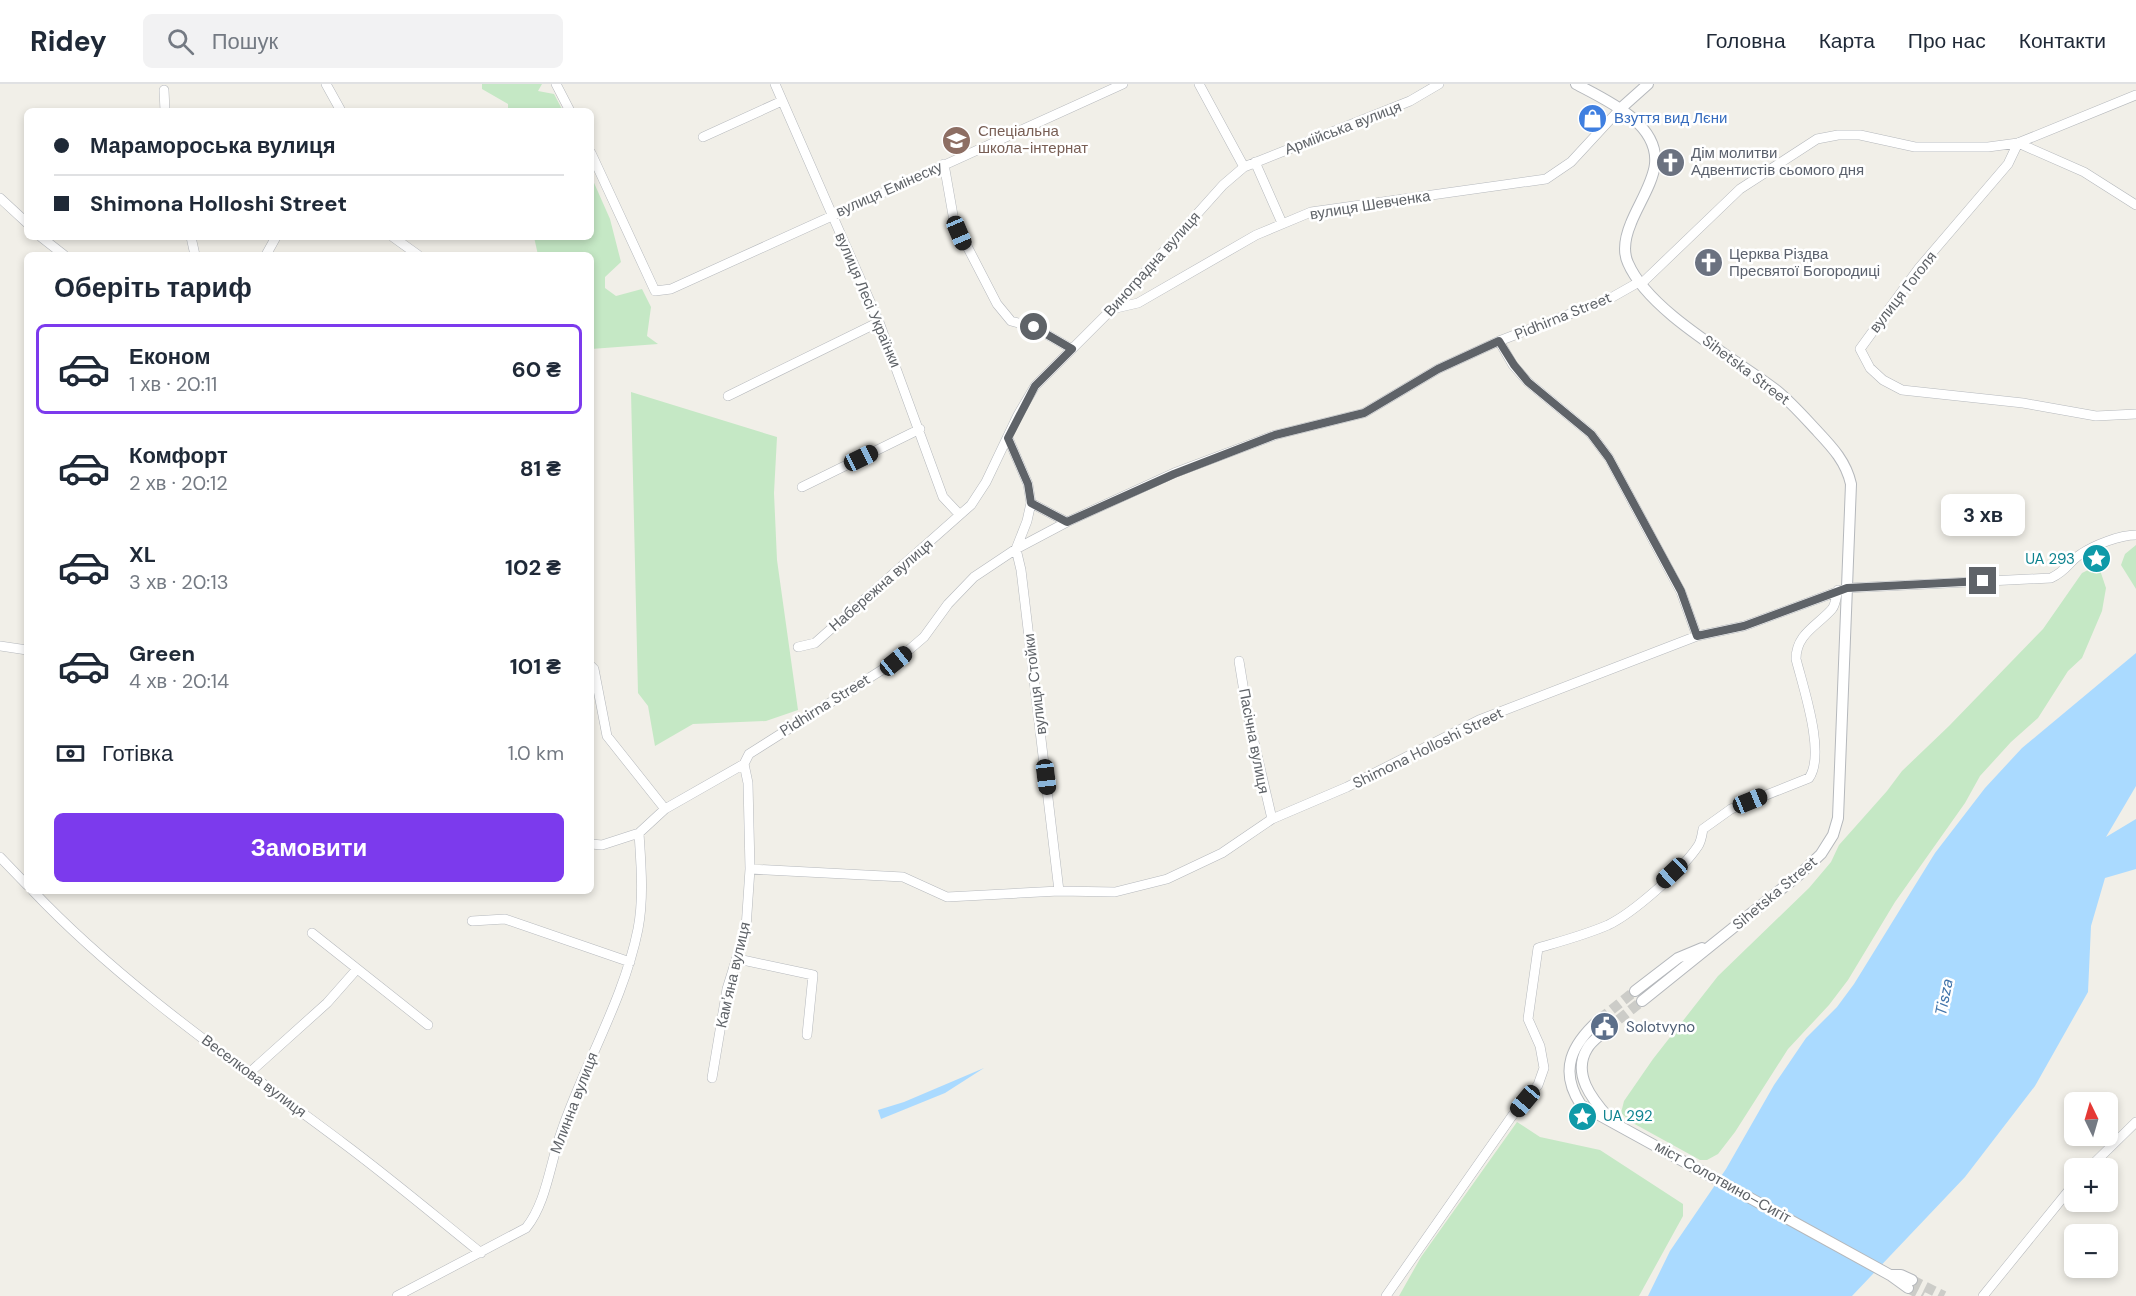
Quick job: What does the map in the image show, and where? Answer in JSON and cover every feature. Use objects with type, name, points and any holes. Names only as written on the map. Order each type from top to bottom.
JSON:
[{"type":"street","points":[[326,84],[339,108]]},
{"type":"street","points":[[556,84],[568,108]]},
{"type":"street","name":"вулиця Лесі Українки","points":[[775,84],[879,322],[943,497],[959,514]]},
{"type":"street","name":"вулиця Емінеску","points":[[594,159],[655,291],[671,289],[832,214],[1123,84]]},
{"type":"street","points":[[1199,84],[1244,167]]},
{"type":"street","name":"Армійська вулиця","points":[[1244,167],[1410,101],[1439,84]]},
{"type":"street","name":"Sihetska Street","points":[[1576,84],[1620,109],[1644,131],[1655,152],[1655,166],[1627,233],[1625,250],[1627,262],[1640,283],[1697,334],[1776,390],[1839,454],[1848,470],[1851,484],[1843,589],[1842,765],[1838,818],[1833,836],[1821,854],[1800,874],[1642,1001]]},
{"type":"street","points":[[1620,109],[1648,84]]},
{"type":"street","points":[[164,90],[165,108]]},
{"type":"street","name":"Pidhirna Street","points":[[639,832],[665,809],[744,764],[749,754],[896,661],[924,637],[948,604],[974,577],[1016,549],[1067,522],[1174,474],[1275,435],[1364,413],[1438,369],[1499,341],[1609,300],[1640,283],[1740,189],[1817,139],[1838,135],[1860,135],[1915,147],[1988,147],[2018,143],[2136,95]]},
{"type":"street","points":[[703,137],[782,101]]},
{"type":"street","name":"вулиця Шевченка","points":[[1112,309],[1138,303],[1256,234],[1311,212],[1546,179],[1571,162],[1620,109]]},
{"type":"street","points":[[2018,143],[2085,171],[2136,205]]},
{"type":"street","name":"вулиця Гоголя","points":[[2018,143],[2008,164],[1920,268],[1862,344],[1862,356],[1883,380],[1910,392],[2023,403],[2096,416],[2136,414]]},
{"type":"street","points":[[1255,162],[1282,223]]},
{"type":"street","points":[[944,164],[954,221],[997,304],[1011,321],[1034,327],[1072,349]]},
{"type":"street","name":"Виноградна вулиця","points":[[959,514],[971,505],[986,482],[1035,386],[1112,309],[1223,185],[1244,167]]},
{"type":"street","points":[[0,198],[24,221]]},
{"type":"street","points":[[45,240],[60,252]]},
{"type":"street","points":[[397,240],[414,252]]},
{"type":"street","points":[[728,396],[879,322]]},
{"type":"street","points":[[1499,341],[1528,382],[1591,434],[1609,458],[1681,591],[1697,636]]},
{"type":"street","points":[[802,487],[920,429]]},
{"type":"street","points":[[1008,438],[1028,484],[1031,503],[1016,549]]},
{"type":"street","points":[[1031,503],[1067,522]]},
{"type":"street","name":"Набережна вулиця","points":[[798,647],[814,643],[959,514]]},
{"type":"street","name":"Shimona Holloshi Street","points":[[750,869],[903,877],[947,897],[1059,891],[1115,892],[1167,879],[1222,853],[1272,819],[1347,787],[1479,720],[1697,636],[1744,626],[1843,589],[2050,578],[2065,571],[2079,555],[2136,535]]},
{"type":"street","name":"вулиця Стойки","points":[[1016,549],[1021,570],[1059,891]]},
{"type":"street","points":[[1386,1296],[1512,1116],[1538,1085],[1544,1068],[1540,1046],[1528,1019],[1538,948],[1583,935],[1610,924],[1639,904],[1689,858],[1700,844],[1703,829],[1731,809],[1809,778],[1814,771],[1816,753],[1796,659],[1796,646],[1811,626],[1833,607],[1843,589]]},
{"type":"street","points":[[0,646],[24,650]]},
{"type":"street","name":"Пасічна вулиця","points":[[1239,661],[1248,716],[1272,819]]},
{"type":"street","points":[[594,679],[607,736],[665,809]]},
{"type":"street","name":"Камʼяна вулиця","points":[[712,1077],[727,989],[746,928],[750,869],[748,783],[744,764]]},
{"type":"street","points":[[594,844],[602,845],[639,832]]},
{"type":"street","name":"Млинна вулиця","points":[[397,1296],[526,1228],[537,1214],[562,1130],[630,962],[638,927],[641,870],[639,832]]},
{"type":"street","points":[[0,857],[24,882]]},
{"type":"street","name":"Веселкова вулиця","points":[[36,894],[68,928],[248,1074],[345,1144],[481,1253]]},
{"type":"street","points":[[472,921],[506,919],[630,962]]},
{"type":"street","points":[[312,933],[428,1025]]},
{"type":"street","name":"Sihetska Street","points":[[1635,992],[1678,958],[1714,944]]},
{"type":"street","points":[[738,958],[813,975],[807,1035]]},
{"type":"street","points":[[248,1074],[327,1003],[357,969]]},
{"type":"street","points":[[1600,1019],[1576,1043],[1570,1064],[1570,1075],[1575,1095],[1581,1105],[1592,1113],[1613,1120]]},
{"type":"street","points":[[1607,1029],[1586,1049],[1583,1063],[1587,1091],[1613,1120]]},
{"type":"street","name":"міст Солотвино–Сигіт","points":[[1613,1120],[1886,1273],[1901,1275],[1910,1284]]},
{"type":"street","points":[[2099,1158],[2136,1122]]},
{"type":"street","points":[[1983,1296],[2064,1196]]},
{"type":"green space","points":[[482,84],[542,84],[538,91],[554,94],[561,108],[508,108],[508,104],[482,89]]},
{"type":"green space","points":[[594,183],[610,219],[621,262],[605,277],[605,288],[616,296],[642,289],[651,307],[647,336],[658,344],[594,349],[594,252],[537,252],[535,240],[594,240]]},
{"type":"green space","points":[[631,392],[777,437],[774,493],[777,560],[798,710],[766,721],[693,724],[655,746],[648,706],[638,693]]},
{"type":"green space","points":[[2136,545],[2136,589],[2121,565],[2125,554]]},
{"type":"green space","points":[[2094,567],[2100,570],[2106,588],[2102,611],[2082,658],[2068,671],[2038,718],[2011,742],[1980,776],[1965,803],[1895,902],[1848,980],[1829,1005],[1788,1049],[1735,1132],[1718,1154],[1707,1160],[1700,1160],[1631,1122],[1621,1113],[1624,1101],[1653,1059],[1718,976],[1809,888],[1831,862],[1839,845],[1902,771],[2043,629],[2082,573]]},
{"type":"green space","points":[[1517,1122],[1540,1137],[1600,1150],[1683,1204],[1683,1216],[1639,1296],[1399,1296],[1421,1257]]},
{"type":"water","name":"Tisza","points":[[2136,653],[2136,786],[2106,837],[2136,819],[2136,869],[2105,878],[2091,926],[2088,992],[2035,1086],[1965,1177],[1852,1296],[1648,1296],[1670,1251],[1726,1169],[1774,1085],[1806,1038],[1837,1007],[1854,984],[1935,853],[1985,788],[2022,748]]},
{"type":"water","points":[[984,1068],[945,1093],[881,1119],[878,1110],[904,1102]]},
{"type":"tunnel","points":[[1600,1019],[1635,991]]},
{"type":"tunnel","points":[[1607,1029],[1642,1001]]},
{"type":"tunnel","points":[[1912,1280],[1944,1296]]},
{"type":"tunnel","points":[[1908,1288],[1923,1296]]},
{"type":"place","name":"Взуття вид Лєни","points":[[1593,118]]},
{"type":"place","name":"Спеціальна школа-інтернат","points":[[957,140]]},
{"type":"place","name":"Дім молитви Адвентистів сьомого дня","points":[[1670,162]]},
{"type":"place","name":"Церква Різдва Пресвятої Богородиці","points":[[1708,263]]},
{"type":"place","name":"UA 293","points":[[2096,559]]},
{"type":"place","name":"Solotvyno","points":[[1605,1027]]},
{"type":"place","name":"UA 292","points":[[1582,1116]]},
{"type":"route","points":[[1034,327],[1072,349],[1035,386],[1008,438],[1028,484],[1031,503],[1067,522],[1174,474],[1275,435],[1364,413],[1438,369],[1499,341],[1528,382],[1591,434],[1609,458],[1681,591],[1697,636],[1744,626],[1847,588],[1983,581]]}]
